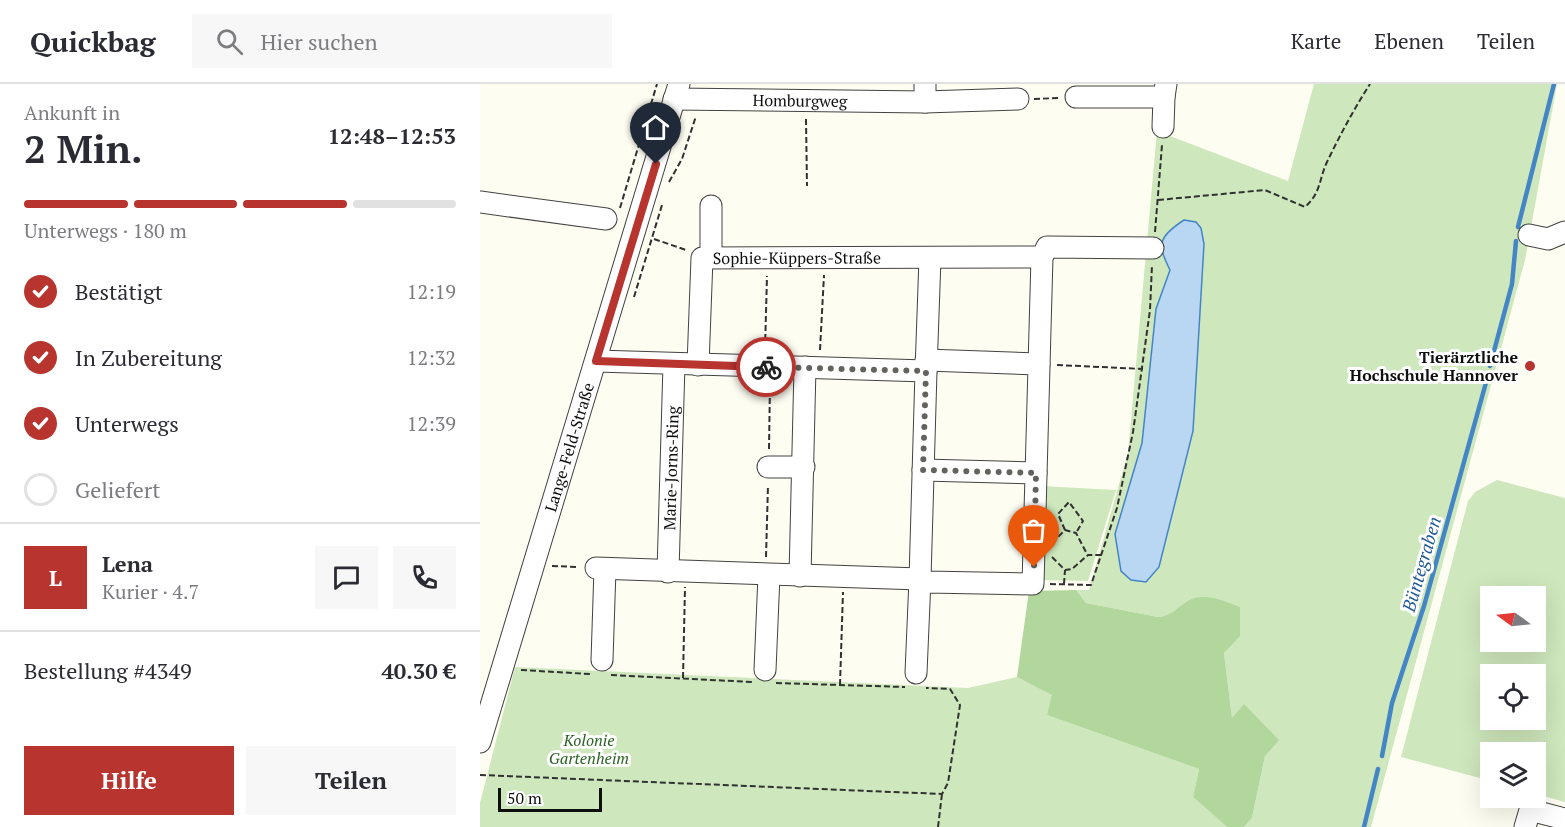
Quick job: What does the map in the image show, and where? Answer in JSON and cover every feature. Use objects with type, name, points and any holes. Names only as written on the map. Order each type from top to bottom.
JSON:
[{"type":"street","points":[[1076,97],[1165,91],[1163,127]]},
{"type":"street","name":"Homburgweg","points":[[676,92],[806,101],[925,93],[1018,99]]},
{"type":"street","name":"Lange-Feld-Straße","points":[[480,742],[676,92]]},
{"type":"street","points":[[480,202],[613,214]]},
{"type":"street","points":[[706,258],[711,206]]},
{"type":"street","points":[[1529,235],[1548,239],[1565,232]]},
{"type":"street","name":"Sophie-Küppers-Straße","points":[[698,365],[706,258],[1042,257],[1047,247],[1153,248]]},
{"type":"street","points":[[599,670],[600,569],[1033,584],[1042,257]]},
{"type":"street","points":[[913,682],[920,579],[930,258]]},
{"type":"street","points":[[596,361],[812,368],[1039,364]]},
{"type":"street","name":"Marie-Jorns-Ring","points":[[674,364],[677,572]]},
{"type":"street","points":[[800,576],[804,467],[812,368]]},
{"type":"street","points":[[768,467],[804,467]]},
{"type":"street","points":[[923,470],[1036,473]]},
{"type":"street","points":[[764,678],[769,575]]},
{"type":"street","points":[[1525,827],[1530,810],[1565,819]]},
{"type":"path","points":[[613,214],[657,84]]},
{"type":"path","points":[[1158,200],[1265,190],[1305,207],[1316,198],[1329,158],[1346,122],[1370,84]]},
{"type":"path","points":[[1018,99],[1076,97]]},
{"type":"path","points":[[806,101],[807,186]]},
{"type":"path","points":[[1033,584],[1091,585],[1117,508],[1143,369],[1150,310],[1163,127]]},
{"type":"path","points":[[653,239],[706,258]]},
{"type":"path","points":[[764,366],[767,258]]},
{"type":"path","points":[[812,368],[825,258]]},
{"type":"path","points":[[1039,364],[1143,369]]},
{"type":"path","points":[[1076,534],[1083,521],[1069,502],[1058,514],[1065,530],[1076,534],[1088,555]]},
{"type":"path","points":[[1064,584],[1065,570],[1046,550],[1065,530]]},
{"type":"path","points":[[1065,570],[1072,569],[1088,555],[1101,555]]},
{"type":"path","points":[[549,566],[600,569]]},
{"type":"path","points":[[677,572],[683,678]]},
{"type":"path","points":[[840,685],[843,577]]},
{"type":"path","points":[[503,669],[599,670],[683,678],[764,678],[840,685],[913,682],[950,689],[960,705],[948,783],[942,794],[938,827]]},
{"type":"path","points":[[480,775],[942,794]]},
{"type":"green space","points":[[1314,84],[1557,84],[1525,260],[1371,827],[1244,827],[1252,818],[1265,756],[1244,705],[1232,719],[1224,653],[1240,635],[1193,599],[1169,616],[1158,617],[1086,603],[1076,590],[1089,590],[1128,453],[1157,131],[1288,181]]},
{"type":"green space","points":[[1497,480],[1565,498],[1565,802],[1546,797],[1546,742],[1480,742],[1480,778],[1401,757],[1468,501],[1475,492]]},
{"type":"green space","points":[[1041,486],[1116,490],[1088,581],[1039,580]]},
{"type":"green space","points":[[1076,590],[1086,603],[1158,617],[1168,615],[1187,601],[1198,597],[1217,599],[1240,607],[1240,636],[1224,653],[1232,718],[1244,704],[1279,740],[1265,756],[1252,818],[1244,827],[1227,827],[1193,797],[1199,769],[1047,715],[1052,695],[1017,677],[1029,591]]},
{"type":"green space","name":"Kolonie Gartenheim","points":[[515,667],[968,688],[1017,677],[1053,695],[1047,715],[1199,769],[1193,797],[1227,827],[480,827],[480,803]]},
{"type":"water","points":[[1184,220],[1196,222],[1201,228],[1204,244],[1193,431],[1159,567],[1146,582],[1131,580],[1121,571],[1115,534],[1142,443],[1156,309],[1170,270],[1163,254],[1162,242],[1169,231]]},
{"type":"waterway","name":"Büntegraben","points":[[1518,227],[1554,84]]},
{"type":"waterway","name":"Büntegraben","points":[[1490,366],[1512,284],[1516,241]]},
{"type":"waterway","name":"Büntegraben","points":[[1382,756],[1392,703],[1424,606],[1487,379]]},
{"type":"waterway","name":"Büntegraben","points":[[1364,827],[1378,769]]},
{"type":"way so far","points":[[766,367],[926,371],[923,470],[1036,473],[1034,567]]},
{"type":"place","name":"Tierärztliche Hochschule Hannover","points":[[1530,366]]},
{"type":"route","points":[[656,164],[596,361],[766,367]]}]
